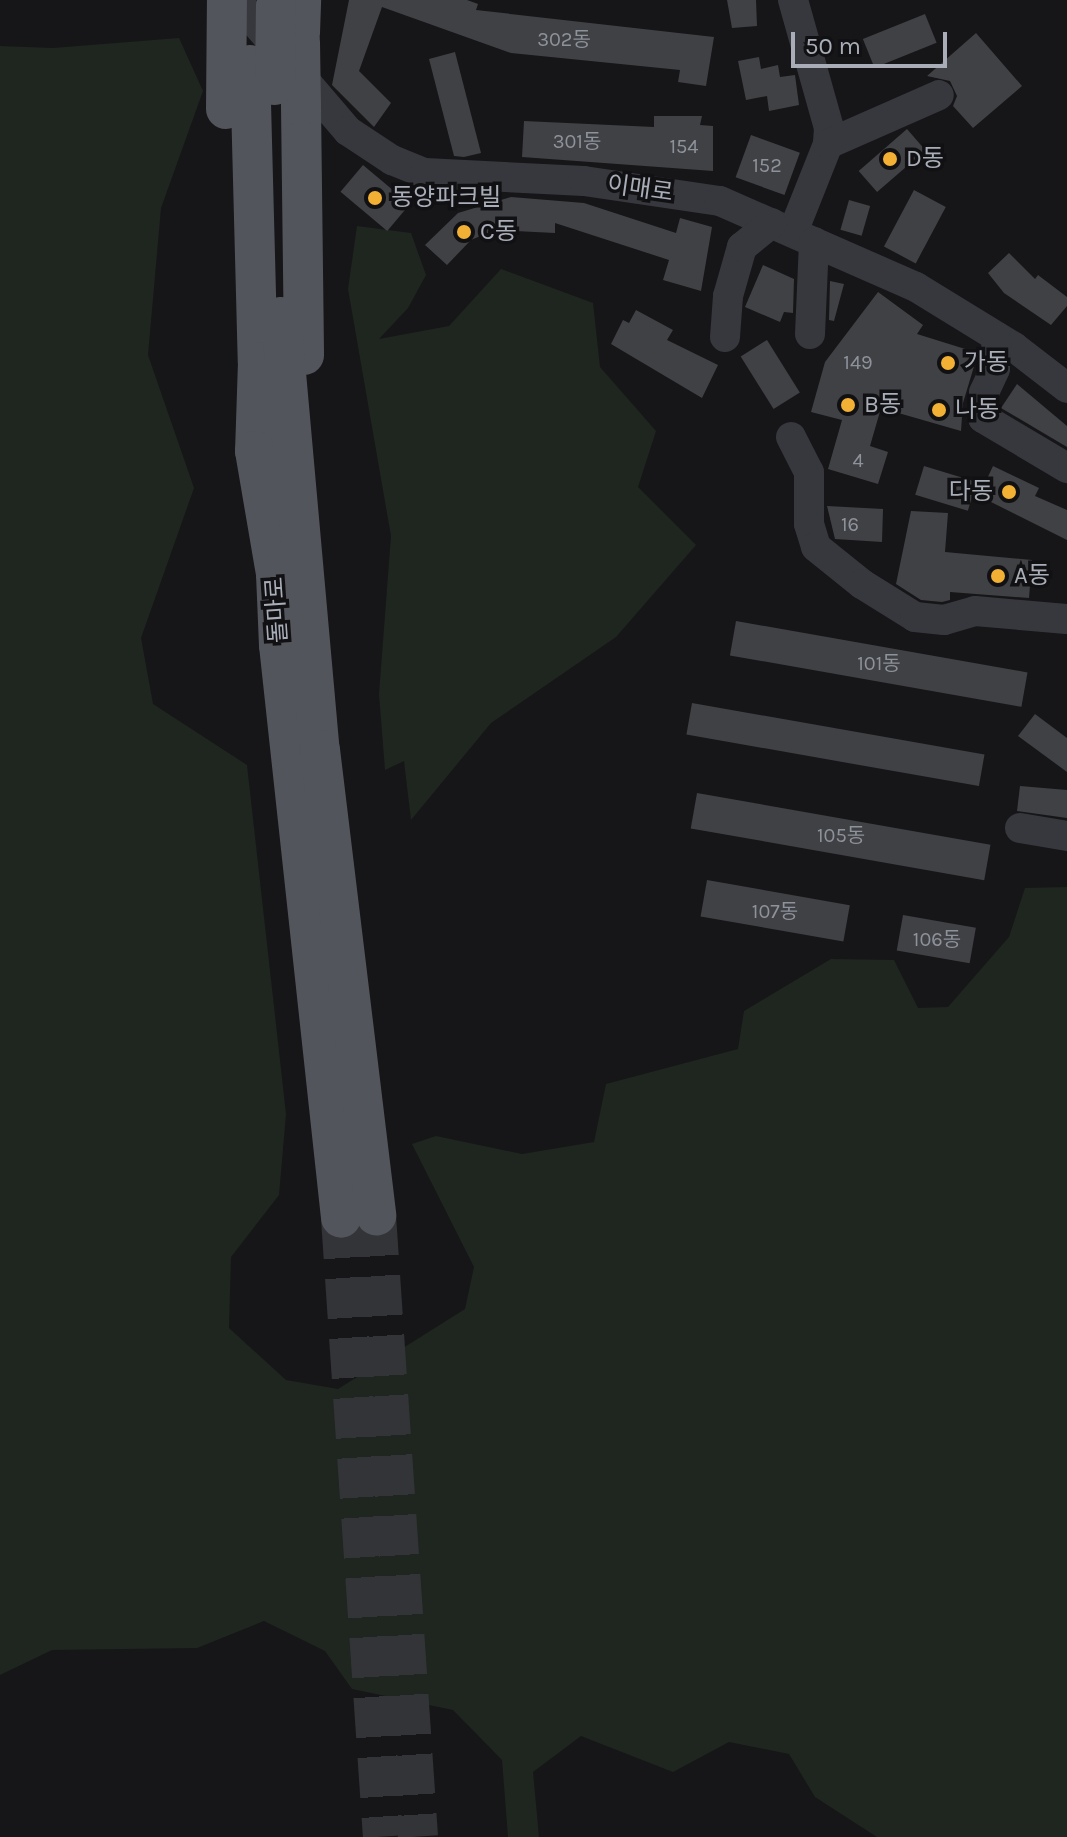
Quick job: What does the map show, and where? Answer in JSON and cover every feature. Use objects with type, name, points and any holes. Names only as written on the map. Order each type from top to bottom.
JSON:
[{"type":"main road","points":[[227,0],[263,84]]},
{"type":"main road","points":[[263,84],[281,8]]},
{"type":"main road","name":"돌마로","points":[[263,84],[305,322],[298,487],[358,1217],[279,645],[276,574],[255,451],[263,84],[281,8]]},
{"type":"street","name":"이매로","points":[[236,0],[348,131],[392,160],[425,173],[584,181],[715,199],[916,287],[997,337],[1067,388]]},
{"type":"street","points":[[793,0],[829,128],[828,144],[793,232],[810,334]]},
{"type":"street","points":[[828,144],[939,95]]},
{"type":"street","points":[[725,337],[728,296],[742,247],[793,232]]},
{"type":"street","points":[[997,337],[995,369],[984,393],[983,418],[1067,468]]},
{"type":"street","points":[[791,437],[809,472],[809,524],[816,547],[862,584],[915,617],[944,620],[975,611],[1067,619]]},
{"type":"street","points":[[1020,828],[1067,836]]},
{"type":"shaded area","points":[[179,38],[203,91],[161,208],[148,355],[194,488],[141,638],[153,704],[247,765],[286,1114],[279,1195],[231,1257],[229,1328],[286,1380],[338,1389],[465,1309],[474,1267],[412,1144],[436,1136],[522,1154],[594,1142],[606,1084],[738,1049],[744,1011],[831,959],[894,960],[918,1008],[948,1007],[1009,937],[1025,888],[1067,887],[1067,1837],[877,1837],[815,1797],[789,1754],[729,1742],[673,1772],[581,1736],[533,1772],[539,1837],[508,1837],[502,1760],[453,1710],[352,1689],[325,1651],[264,1621],[197,1648],[52,1650],[0,1675],[0,46],[53,48]]},
{"type":"shaded area","points":[[357,226],[411,233],[426,275],[408,308],[379,339],[449,326],[501,269],[593,303],[600,367],[656,431],[638,487],[696,545],[616,637],[491,723],[411,820],[404,761],[385,770],[379,694],[391,536],[348,289]]},
{"type":"building","points":[[349,0],[467,0],[478,4],[476,10],[714,37],[706,86],[678,82],[680,70],[511,53],[382,7],[359,71],[391,103],[374,127],[332,85]]},
{"type":"building","points":[[727,0],[756,0],[757,26],[732,28]]},
{"type":"building","points":[[925,14],[937,43],[874,68],[863,39]]},
{"type":"building","points":[[976,33],[1022,86],[973,128],[953,106],[957,96],[950,81],[927,76]]},
{"type":"building","points":[[455,52],[481,153],[464,157],[454,156],[429,59]]},
{"type":"building","points":[[759,57],[761,69],[778,65],[780,77],[795,75],[799,105],[769,111],[767,96],[746,100],[738,61]]},
{"type":"building","points":[[654,116],[702,116],[700,125],[713,126],[713,171],[522,157],[524,121],[654,127]]},
{"type":"building","name":"D동","points":[[907,129],[925,150],[877,192],[859,171]]},
{"type":"building","points":[[751,135],[800,153],[784,195],[736,177]]},
{"type":"building","name":"동양파크빌","points":[[363,165],[410,204],[387,231],[341,192]]},
{"type":"building","points":[[914,190],[946,207],[916,263],[884,247]]},
{"type":"building","points":[[511,197],[584,203],[676,233],[680,218],[712,227],[701,291],[663,280],[669,260],[555,223],[555,233],[515,231],[516,221],[471,240],[447,265],[425,245],[458,213]]},
{"type":"building","points":[[849,200],[870,206],[862,236],[840,230]]},
{"type":"building","points":[[1009,253],[1035,279],[1038,275],[1067,297],[1067,306],[1051,325],[1004,293],[988,273]]},
{"type":"building","points":[[763,265],[794,279],[793,313],[784,312],[780,322],[745,307]]},
{"type":"building","points":[[830,281],[844,284],[834,321],[829,320]]},
{"type":"building","points":[[878,292],[923,325],[917,334],[978,353],[963,403],[961,431],[881,408],[870,446],[888,452],[878,484],[828,469],[842,420],[811,412],[825,362]]},
{"type":"building","points":[[636,310],[673,330],[667,340],[718,365],[702,398],[611,344],[623,320],[629,323]]},
{"type":"building","points":[[767,340],[800,393],[774,409],[741,356]]},
{"type":"building","points":[[1017,384],[1067,426],[1067,447],[1001,408]]},
{"type":"building","points":[[924,466],[977,482],[968,511],[915,495]]},
{"type":"building","name":"다동","points":[[993,466],[1039,488],[1035,496],[1067,510],[1067,540],[979,496]]},
{"type":"building","points":[[827,506],[883,509],[882,542],[835,539]]},
{"type":"building","points":[[911,511],[948,513],[945,552],[1032,560],[1029,598],[950,592],[950,600],[921,600],[896,584]]},
{"type":"building","points":[[736,621],[1028,672],[1021,707],[730,655]]},
{"type":"building","points":[[692,703],[984,755],[979,786],[686,735]]},
{"type":"building","points":[[1035,714],[1067,738],[1067,772],[1018,736]]},
{"type":"building","points":[[1020,786],[1067,790],[1067,818],[1017,811]]},
{"type":"building","points":[[697,793],[990,845],[984,880],[691,828]]},
{"type":"building","points":[[707,880],[850,905],[843,942],[701,916]]},
{"type":"building","points":[[903,915],[976,928],[970,963],[897,950]]},
{"type":"tunnel","points":[[376,1216],[418,1837]]},
{"type":"tunnel","points":[[341,1218],[383,1837]]},
{"type":"place","name":"D동","points":[[890,159]]},
{"type":"place","name":"동양파크빌","points":[[375,198]]},
{"type":"place","name":"C동","points":[[464,232]]},
{"type":"place","name":"가동","points":[[948,363]]},
{"type":"place","name":"B동","points":[[848,405]]},
{"type":"place","name":"나동","points":[[939,410]]},
{"type":"place","name":"다동","points":[[1009,492]]},
{"type":"place","name":"A동","points":[[998,576]]}]
